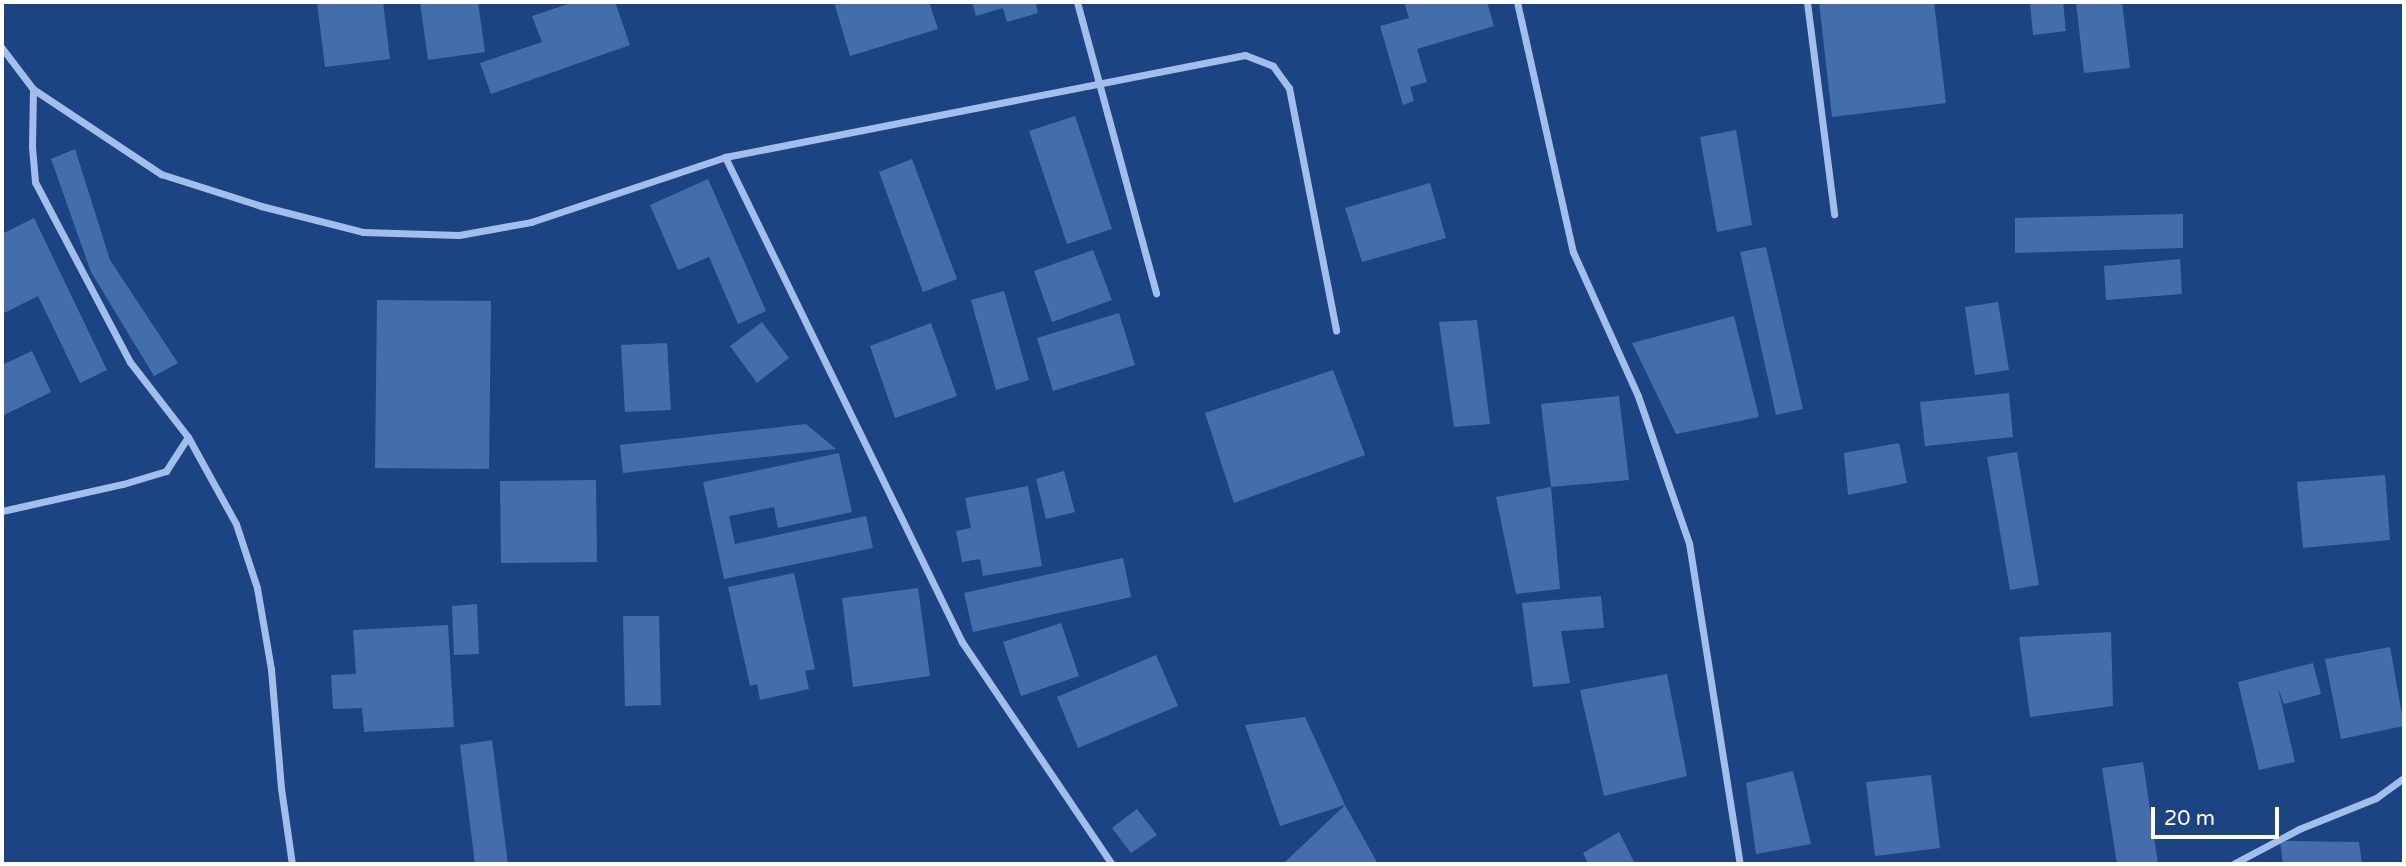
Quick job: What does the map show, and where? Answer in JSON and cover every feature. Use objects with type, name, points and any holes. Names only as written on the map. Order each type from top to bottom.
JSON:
[{"type":"street","points":[[1077,2],[1156,293]]},
{"type":"street","points":[[1517,2],[1573,252],[1638,396],[1689,542],[1740,864]]},
{"type":"street","points":[[1807,2],[1834,214]]},
{"type":"street","points":[[2,48],[33,89],[161,174],[261,206],[363,232],[459,234],[531,222],[725,158],[1245,55],[1273,65],[1289,88],[1336,330]]},
{"type":"street","points":[[33,89],[32,147],[35,182],[130,362],[188,437],[236,524],[257,588],[271,669],[281,788],[292,864]]},
{"type":"street","points":[[725,158],[962,642],[1112,864]]},
{"type":"street","points":[[2,511],[123,484],[166,471],[188,437]]},
{"type":"street","points":[[2233,864],[2299,829],[2376,798],[2404,778]]},
{"type":"building","points":[[317,2],[383,2],[390,59],[325,67]]},
{"type":"building","points":[[420,2],[478,2],[485,52],[428,60]]},
{"type":"building","points":[[574,2],[615,2],[630,45],[491,94],[480,63],[542,42],[532,16]]},
{"type":"building","points":[[834,2],[929,2],[938,29],[850,56]]},
{"type":"building","points":[[972,2],[1043,2],[1036,5],[1038,13],[1007,22],[1003,8],[976,16]]},
{"type":"building","points":[[1404,2],[1487,2],[1494,26],[1417,49],[1427,82],[1410,87],[1414,101],[1403,105],[1380,26],[1409,18]]},
{"type":"building","points":[[1819,2],[1934,2],[1946,103],[1832,117]]},
{"type":"building","points":[[2030,2],[2063,2],[2066,31],[2033,35]]},
{"type":"building","points":[[2076,2],[2122,2],[2130,68],[2084,73]]},
{"type":"building","points":[[1075,116],[1112,229],[1067,244],[1029,131]]},
{"type":"building","points":[[1736,130],[1752,225],[1717,232],[1700,137]]},
{"type":"building","points":[[75,149],[110,260],[178,363],[154,376],[91,272],[51,159]]},
{"type":"building","points":[[912,159],[957,279],[923,292],[879,172]]},
{"type":"building","points":[[708,179],[766,311],[738,324],[709,257],[678,270],[650,205]]},
{"type":"building","points":[[1430,183],[1446,238],[1362,262],[1345,208]]},
{"type":"building","points":[[2183,214],[2183,248],[2015,253],[2015,218]]},
{"type":"building","points":[[34,218],[107,370],[80,383],[38,296],[2,314],[2,234]]},
{"type":"building","points":[[1766,247],[1803,409],[1776,415],[1740,252]]},
{"type":"building","points":[[1093,250],[1112,300],[1052,322],[1034,271]]},
{"type":"building","points":[[2180,259],[2182,294],[2106,300],[2104,266]]},
{"type":"building","points":[[1004,291],[1029,380],[996,390],[971,300]]},
{"type":"building","points":[[377,300],[491,301],[489,469],[375,468]]},
{"type":"building","points":[[1998,302],[2009,370],[1975,375],[1965,307]]},
{"type":"building","points":[[1119,313],[1135,365],[1053,391],[1037,338]]},
{"type":"building","points":[[1734,316],[1759,417],[1676,434],[1632,343]]},
{"type":"building","points":[[1477,320],[1490,424],[1454,427],[1439,322]]},
{"type":"building","points":[[762,322],[789,358],[757,383],[730,346]]},
{"type":"building","points":[[931,323],[957,396],[895,418],[870,346]]},
{"type":"building","points":[[667,343],[671,410],[625,412],[621,345]]},
{"type":"building","points":[[32,351],[51,392],[2,416],[2,365]]},
{"type":"building","points":[[1333,370],[1365,455],[1234,503],[1205,413]]},
{"type":"building","points":[[2009,393],[2013,437],[1925,446],[1920,402]]},
{"type":"building","points":[[1619,396],[1629,480],[1551,487],[1541,404]]},
{"type":"building","points":[[806,424],[836,449],[623,473],[620,445]]},
{"type":"building","points":[[1899,443],[1907,483],[1848,495],[1844,453]]},
{"type":"building","points":[[2017,452],[2039,585],[2010,590],[1987,457]]},
{"type":"building","points":[[839,453],[852,512],[778,528],[774,507],[729,516],[735,544],[866,516],[873,548],[724,579],[703,482]]},
{"type":"building","points":[[1064,471],[1075,512],[1046,519],[1036,479]]},
{"type":"building","points":[[2385,475],[2390,540],[2303,548],[2297,482]]},
{"type":"building","points":[[596,480],[597,562],[501,563],[500,481]]},
{"type":"building","points":[[1028,486],[1042,566],[983,576],[980,559],[962,562],[956,531],[971,528],[965,498]]},
{"type":"building","points":[[1551,487],[1560,589],[1516,594],[1496,497]]},
{"type":"building","points":[[1123,558],[1131,597],[973,632],[964,593]]},
{"type":"building","points":[[794,573],[815,669],[805,671],[809,689],[760,700],[757,684],[750,686],[728,587]]},
{"type":"building","points":[[918,588],[930,676],[853,687],[842,598]]},
{"type":"building","points":[[1601,596],[1604,628],[1561,631],[1570,683],[1533,687],[1522,603]]},
{"type":"building","points":[[477,604],[479,654],[454,655],[452,606]]},
{"type":"building","points":[[623,616],[659,616],[661,705],[625,706]]},
{"type":"building","points":[[1061,623],[1079,676],[1021,696],[1003,642]]},
{"type":"building","points":[[448,625],[454,727],[364,732],[362,708],[333,709],[331,675],[356,674],[353,630]]},
{"type":"building","points":[[2111,632],[2113,706],[2030,717],[2019,637]]},
{"type":"building","points":[[2390,647],[2404,726],[2341,739],[2325,659]]},
{"type":"building","points":[[1156,655],[1178,706],[1078,748],[1057,697]]},
{"type":"building","points":[[2313,663],[2321,694],[2284,704],[2278,688],[2295,762],[2259,770],[2238,682]]},
{"type":"building","points":[[1667,674],[1687,776],[1604,796],[1580,690]]},
{"type":"building","points":[[1305,717],[1345,805],[1280,826],[1245,725]]},
{"type":"building","points":[[492,740],[508,864],[475,864],[460,745]]},
{"type":"building","points":[[2143,762],[2158,864],[2117,864],[2102,768]]},
{"type":"building","points":[[1793,771],[1811,844],[1756,854],[1746,783]]},
{"type":"building","points":[[1931,775],[1940,848],[1875,856],[1866,782]]},
{"type":"building","points":[[1345,805],[1378,864],[1283,864]]},
{"type":"building","points":[[1137,809],[1157,835],[1131,853],[1112,828]]},
{"type":"building","points":[[1619,832],[1635,864],[1588,864],[1583,853]]},
{"type":"building","points":[[2280,841],[2359,842],[2362,864],[2283,864]]}]
